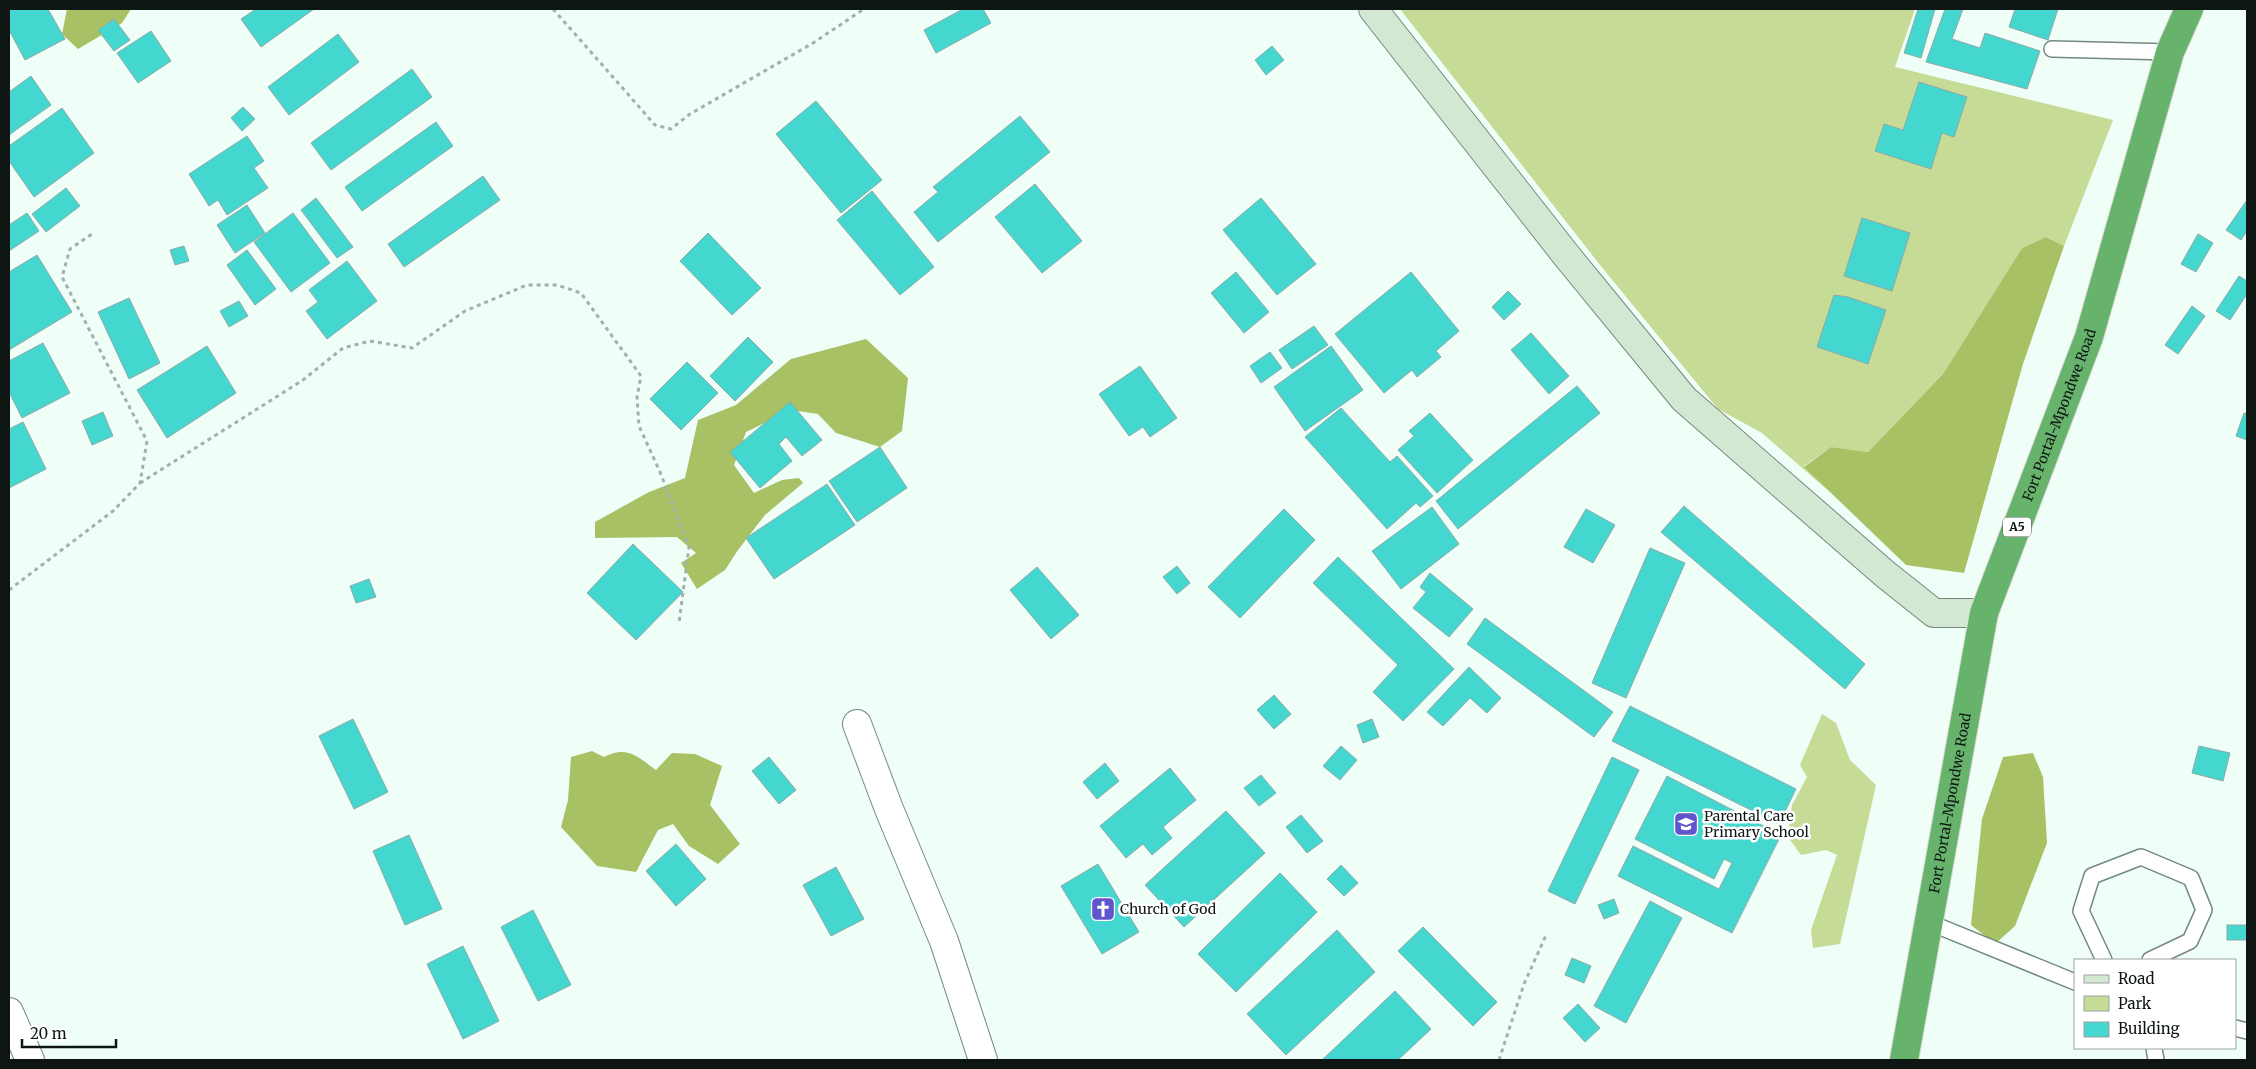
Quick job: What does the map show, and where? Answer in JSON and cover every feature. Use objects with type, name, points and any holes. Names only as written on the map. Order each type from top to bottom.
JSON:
[{"type":"highway","name":"Fort Portal-Mpondwe Road","points":[[1904,1060],[1984,613],[2089,337],[2170,52],[2189,9]]},
{"type":"street","points":[[1373,9],[1560,248],[1684,399],[1885,574],[1934,613],[1984,613]]},
{"type":"street","points":[[857,724],[944,941],[983,1060]]},
{"type":"street","points":[[9,1012],[30,1060]]},
{"type":"lane","points":[[2052,49],[2170,52]]},
{"type":"lane","points":[[2104,959],[2081,911],[2092,876],[2141,857],[2191,878],[2204,910],[2190,941],[2152,959]]},
{"type":"lane","points":[[1928,922],[2074,982]]},
{"type":"path","points":[[554,9],[654,125],[671,129],[690,114],[813,43],[864,9]]},
{"type":"path","points":[[92,234],[70,250],[62,277],[147,440],[140,483]]},
{"type":"path","points":[[9,590],[113,511],[140,483],[304,380],[343,348],[370,341],[412,348],[465,311],[527,285],[557,285],[581,293],[641,376],[637,398],[639,426],[660,472],[689,547],[679,623]]},
{"type":"path","points":[[1499,1060],[1524,984],[1547,933]]},
{"type":"green space","points":[[67,9],[131,9],[122,23],[78,49],[62,34]]},
{"type":"green space","points":[[1400,9],[1915,9],[1895,67],[2113,120],[2064,246],[2046,237],[2022,248],[1943,374],[1868,452],[1831,447],[1804,466],[1831,493],[1762,433],[1718,409],[1600,265]]},
{"type":"green space","points":[[2046,237],[2064,246],[2023,364],[1964,573],[1906,565],[1804,467],[1831,447],[1868,452],[1943,374],[2022,248]]},
{"type":"green space","points":[[866,339],[908,378],[902,431],[880,447],[836,433],[818,414],[791,410],[746,432],[734,465],[754,493],[782,480],[799,478],[803,483],[765,515],[725,570],[697,589],[681,563],[696,553],[677,537],[595,538],[595,522],[649,492],[685,478],[698,420],[736,405],[791,359]]},
{"type":"green space","points":[[1822,714],[1836,723],[1850,760],[1876,785],[1840,944],[1813,948],[1811,930],[1837,855],[1826,850],[1801,855],[1788,837],[1792,805],[1807,777],[1800,765]]},
{"type":"green space","points":[[592,751],[604,757],[619,752],[626,752],[638,757],[656,770],[672,753],[695,754],[722,766],[710,805],[740,844],[718,864],[689,846],[673,824],[658,830],[636,872],[597,866],[561,827],[568,800],[571,757]]},
{"type":"green space","points":[[2033,753],[2043,777],[2047,843],[2015,926],[1995,944],[1971,925],[1982,819],[2003,757]]},
{"type":"building","points":[[9,9],[48,9],[65,39],[25,60],[9,30]]},
{"type":"building","points":[[256,9],[314,9],[261,47],[241,19]]},
{"type":"building","points":[[963,9],[983,9],[991,23],[936,53],[924,30]]},
{"type":"building","points":[[1918,9],[1935,9],[1921,58],[1904,53]]},
{"type":"building","points":[[1945,9],[1963,9],[1952,39],[1980,48],[1985,33],[2040,51],[2027,89],[1926,62]]},
{"type":"building","points":[[2015,9],[2058,9],[2048,40],[2009,27]]},
{"type":"building","points":[[114,19],[130,40],[114,51],[98,30]]},
{"type":"building","points":[[151,31],[171,61],[138,83],[117,53]]},
{"type":"building","points":[[338,34],[359,62],[289,115],[268,87]]},
{"type":"building","points":[[1272,46],[1284,60],[1266,75],[1255,60]]},
{"type":"building","points":[[412,69],[432,97],[331,170],[311,143]]},
{"type":"building","points":[[31,76],[51,105],[9,135],[9,92]]},
{"type":"building","points":[[1919,82],[1967,97],[1954,137],[1942,133],[1931,169],[1875,151],[1884,124],[1903,130]]},
{"type":"building","points":[[816,101],[882,180],[841,213],[776,134]]},
{"type":"building","points":[[243,107],[255,119],[242,131],[231,118]]},
{"type":"building","points":[[62,108],[94,153],[34,197],[9,161],[9,146]]},
{"type":"building","points":[[1020,116],[1050,152],[938,242],[914,212],[938,192],[933,187]]},
{"type":"building","points":[[436,122],[453,146],[362,211],[345,187]]},
{"type":"building","points":[[247,136],[264,161],[254,168],[268,188],[227,215],[218,200],[209,206],[189,174]]},
{"type":"building","points":[[483,176],[500,200],[404,267],[388,244]]},
{"type":"building","points":[[1035,184],[1082,241],[1042,273],[995,217]]},
{"type":"building","points":[[66,188],[80,206],[46,232],[32,214]]},
{"type":"building","points":[[872,191],[934,267],[900,295],[837,220]]},
{"type":"building","points":[[316,198],[353,247],[337,258],[301,210]]},
{"type":"building","points":[[1261,198],[1316,264],[1277,295],[1223,230]]},
{"type":"building","points":[[2247,200],[2247,231],[2241,240],[2226,230]]},
{"type":"building","points":[[247,205],[265,233],[235,253],[217,225]]},
{"type":"building","points":[[27,213],[39,231],[9,251],[9,225]]},
{"type":"building","points":[[293,213],[330,263],[291,292],[254,242]]},
{"type":"building","points":[[1862,218],[1910,233],[1892,291],[1844,276]]},
{"type":"building","points":[[708,233],[761,288],[732,315],[680,261]]},
{"type":"building","points":[[2198,234],[2213,243],[2196,272],[2181,264]]},
{"type":"building","points":[[184,246],[189,261],[175,265],[170,250]]},
{"type":"building","points":[[247,250],[276,289],[255,305],[227,265]]},
{"type":"building","points":[[37,255],[72,312],[9,350],[9,272]]},
{"type":"building","points":[[347,261],[377,301],[327,339],[306,311],[318,302],[309,290]]},
{"type":"building","points":[[1236,272],[1269,312],[1244,333],[1211,293]]},
{"type":"building","points":[[1411,272],[1459,331],[1436,351],[1441,357],[1417,377],[1412,370],[1384,393],[1335,334]]},
{"type":"building","points":[[2239,276],[2247,281],[2247,294],[2230,320],[2216,311]]},
{"type":"building","points":[[1508,291],[1521,304],[1504,320],[1492,307]]},
{"type":"building","points":[[1834,295],[1848,297],[1886,310],[1868,364],[1817,347]]},
{"type":"building","points":[[129,298],[160,363],[129,379],[98,312]]},
{"type":"building","points":[[239,301],[248,316],[229,327],[220,311]]},
{"type":"building","points":[[2192,306],[2205,316],[2178,354],[2165,345]]},
{"type":"building","points":[[1314,326],[1328,345],[1292,369],[1279,350]]},
{"type":"building","points":[[1531,333],[1569,376],[1549,394],[1511,350]]},
{"type":"building","points":[[748,337],[773,362],[735,401],[710,376]]},
{"type":"building","points":[[43,343],[70,393],[22,418],[9,392],[9,361]]},
{"type":"building","points":[[207,346],[236,393],[167,438],[137,390]]},
{"type":"building","points":[[1331,346],[1363,390],[1305,431],[1274,387]]},
{"type":"building","points":[[1270,352],[1282,368],[1261,383],[1250,366]]},
{"type":"building","points":[[687,362],[718,393],[681,430],[650,399]]},
{"type":"building","points":[[1140,366],[1177,418],[1150,437],[1143,427],[1129,436],[1099,394]]},
{"type":"building","points":[[1577,386],[1600,413],[1458,529],[1436,501]]},
{"type":"building","points":[[790,402],[822,440],[802,456],[786,437],[779,444],[792,461],[760,488],[730,452]]},
{"type":"building","points":[[1341,408],[1390,462],[1397,456],[1433,496],[1420,507],[1416,503],[1387,529],[1305,437]]},
{"type":"building","points":[[103,412],[113,436],[92,445],[82,421]]},
{"type":"building","points":[[1430,413],[1473,460],[1437,493],[1398,450],[1414,436],[1409,431]]},
{"type":"building","points":[[2244,413],[2247,414],[2247,440],[2236,436]]},
{"type":"building","points":[[23,422],[46,469],[9,488],[9,429]]},
{"type":"building","points":[[880,447],[907,488],[857,522],[829,481]]},
{"type":"building","points":[[827,484],[855,525],[774,579],[746,538]]},
{"type":"building","points":[[1684,506],[1865,664],[1845,689],[1661,532]]},
{"type":"building","points":[[1432,507],[1459,544],[1401,589],[1372,551]]},
{"type":"building","points":[[1284,509],[1315,540],[1240,618],[1208,587]]},
{"type":"building","points":[[1586,509],[1615,525],[1593,563],[1564,547]]},
{"type":"building","points":[[633,544],[683,592],[636,640],[587,593]]},
{"type":"building","points":[[1650,548],[1685,563],[1626,698],[1592,683]]},
{"type":"building","points":[[1338,557],[1454,669],[1403,721],[1373,692],[1398,665],[1313,583]]},
{"type":"building","points":[[1177,566],[1190,583],[1177,594],[1163,577]]},
{"type":"building","points":[[1037,567],[1079,615],[1051,639],[1010,590]]},
{"type":"building","points":[[1430,573],[1473,609],[1449,637],[1413,608],[1426,592],[1420,587]]},
{"type":"building","points":[[369,579],[376,597],[356,603],[350,586]]},
{"type":"building","points":[[1485,618],[1613,712],[1594,737],[1467,644]]},
{"type":"building","points":[[1469,667],[1501,698],[1487,713],[1470,698],[1443,726],[1427,712]]},
{"type":"building","points":[[1274,695],[1291,714],[1274,729],[1257,710]]},
{"type":"building","points":[[1630,706],[1796,789],[1779,824],[1612,741]]},
{"type":"building","points":[[353,719],[388,792],[354,809],[319,736]]},
{"type":"building","points":[[1372,719],[1379,737],[1363,743],[1357,725]]},
{"type":"building","points":[[1341,746],[1357,760],[1340,780],[1323,766]]},
{"type":"building","points":[[2199,746],[2230,753],[2223,781],[2192,773]]},
{"type":"building","points":[[769,757],[796,790],[779,804],[752,771]]},
{"type":"building","points":[[1612,757],[1639,770],[1575,904],[1548,891]]},
{"type":"building","points":[[1105,763],[1119,781],[1097,799],[1083,782]]},
{"type":"building","points":[[1170,768],[1196,800],[1163,827],[1172,838],[1152,855],[1143,844],[1126,858],[1100,826]]},
{"type":"building","points":[[1261,775],[1276,793],[1259,806],[1244,788]]},
{"type":"building","points":[[1667,776],[1781,835],[1732,933],[1618,876],[1633,846],[1719,889],[1732,863],[1724,859],[1714,879],[1635,839]]},
{"type":"building","points":[[1226,811],[1265,853],[1184,927],[1145,885]]},
{"type":"building","points":[[1301,815],[1323,841],[1307,853],[1286,827]]},
{"type":"building","points":[[409,835],[442,909],[405,925],[373,851]]},
{"type":"building","points":[[676,844],[706,879],[676,906],[646,871]]},
{"type":"building","points":[[1098,864],[1139,932],[1102,954],[1061,886]]},
{"type":"building","points":[[1341,865],[1358,883],[1344,896],[1327,879]]},
{"type":"building","points":[[836,867],[864,919],[831,936],[803,885]]},
{"type":"building","points":[[1280,873],[1317,912],[1236,992],[1198,954]]},
{"type":"building","points":[[1614,899],[1619,913],[1604,919],[1598,905]]},
{"type":"building","points":[[1650,901],[1682,918],[1626,1023],[1594,1006]]},
{"type":"building","points":[[533,910],[571,985],[538,1001],[501,927]]},
{"type":"building","points":[[2227,925],[2247,925],[2247,940],[2227,940]]},
{"type":"building","points":[[1423,927],[1497,1002],[1473,1026],[1398,951]]},
{"type":"building","points":[[1337,930],[1375,972],[1286,1055],[1247,1014]]},
{"type":"building","points":[[463,946],[499,1021],[463,1039],[427,964]]},
{"type":"building","points":[[1572,958],[1591,966],[1584,983],[1565,975]]},
{"type":"building","points":[[1395,991],[1431,1029],[1398,1060],[1322,1060]]},
{"type":"building","points":[[1578,1004],[1600,1028],[1585,1042],[1563,1018]]},
{"type":"place","name":"Parental Care Primary School","points":[[1686,824]]},
{"type":"place","name":"Church of God","points":[[1103,909]]}]
